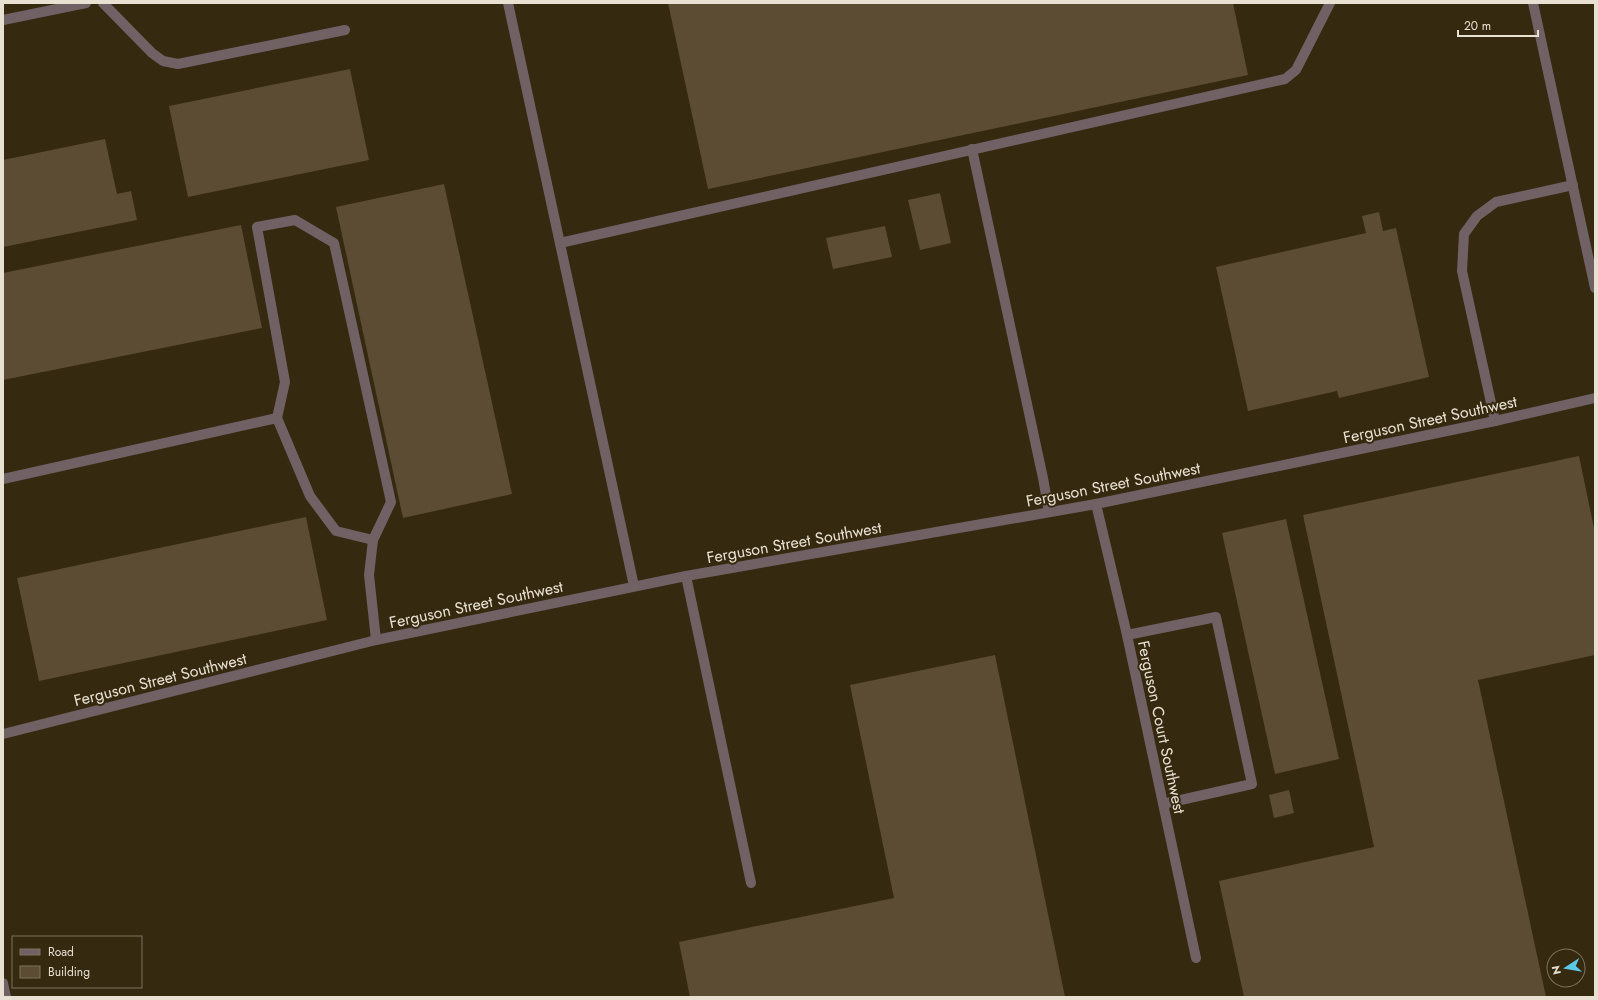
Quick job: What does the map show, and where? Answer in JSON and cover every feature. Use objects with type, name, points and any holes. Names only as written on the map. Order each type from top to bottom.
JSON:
[{"type":"street","points":[[3,20],[86,3]]},
{"type":"street","points":[[104,3],[152,53],[163,61],[178,64],[345,30]]},
{"type":"street","points":[[508,3],[634,586]]},
{"type":"street","points":[[560,243],[1285,79],[1296,70],[1330,3]]},
{"type":"street","points":[[1533,3],[1593,268],[1595,288]]},
{"type":"street","points":[[972,149],[1049,512]]},
{"type":"street","points":[[1495,421],[1462,271],[1464,234],[1477,216],[1496,202],[1573,185]]},
{"type":"street","points":[[373,540],[336,531],[310,496],[277,418],[285,382],[257,227],[295,220],[334,243],[391,502],[373,540],[369,575],[376,640]]},
{"type":"street","name":"Ferguson Street Southwest","points":[[3,734],[376,640],[686,576],[1096,504],[1495,421],[1595,398]]},
{"type":"street","points":[[3,479],[277,418]]},
{"type":"street","name":"Ferguson Court Southwest","points":[[1096,504],[1128,635],[1196,958]]},
{"type":"street","points":[[686,576],[751,883]]},
{"type":"street","points":[[1128,635],[1216,617],[1252,784],[1163,804]]},
{"type":"street","points":[[3,983],[6,997]]},
{"type":"building","points":[[668,3],[1233,3],[1248,75],[708,189]]},
{"type":"building","points":[[350,69],[369,160],[188,197],[169,106]]},
{"type":"building","points":[[105,139],[117,194],[131,191],[137,220],[3,247],[3,160]]},
{"type":"building","points":[[444,184],[512,494],[403,518],[336,207]]},
{"type":"building","points":[[940,193],[951,243],[920,250],[908,200]]},
{"type":"building","points":[[1379,212],[1383,231],[1396,228],[1429,377],[1339,398],[1337,391],[1248,411],[1216,267],[1366,233],[1362,216]]},
{"type":"building","points":[[241,225],[262,328],[3,380],[3,273]]},
{"type":"building","points":[[885,226],[892,257],[833,269],[826,238]]},
{"type":"building","points":[[1579,456],[1595,533],[1595,655],[1478,680],[1546,997],[1244,997],[1219,881],[1374,847],[1303,515]]},
{"type":"building","points":[[306,517],[327,620],[39,681],[17,578]]},
{"type":"building","points":[[1286,519],[1339,759],[1275,774],[1222,533]]},
{"type":"building","points":[[995,655],[1065,997],[690,997],[679,942],[894,898],[850,685]]},
{"type":"building","points":[[1289,790],[1294,813],[1274,818],[1269,795]]}]
